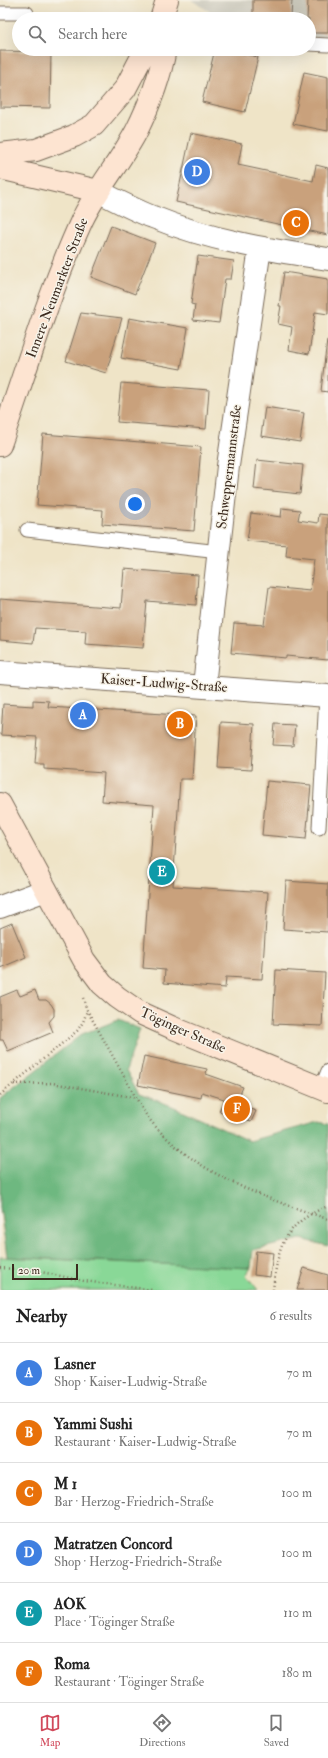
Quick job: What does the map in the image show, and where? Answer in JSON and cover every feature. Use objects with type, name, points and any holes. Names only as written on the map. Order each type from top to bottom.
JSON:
[{"type":"street","points":[[163,12],[167,0]]},
{"type":"street","points":[[169,12],[170,0]]},
{"type":"street","points":[[0,154],[36,150],[74,136],[94,125],[125,89],[142,56]]},
{"type":"street","name":"Innere Neumarkter Straße","points":[[0,445],[50,299],[69,250],[98,191],[135,133],[155,89],[163,56]]},
{"type":"street","points":[[0,168],[98,191],[160,220],[187,229],[260,248],[328,260]]},
{"type":"street","name":"Schweppermannstraße","points":[[204,686],[228,466],[260,248]]},
{"type":"street","name":"Kaiser-Ludwig-Straße","points":[[0,672],[327,696]]},
{"type":"street","name":"Töginger Straße","points":[[0,804],[84,960],[102,984],[128,1005],[171,1027],[326,1083]]},
{"type":"street","points":[[0,907],[46,890]]},
{"type":"lane","points":[[0,13],[12,13]]},
{"type":"lane","points":[[316,44],[328,45]]},
{"type":"lane","points":[[27,530],[219,552]]},
{"type":"lane","points":[[319,828],[327,696]]},
{"type":"path","points":[[0,1095],[77,1031],[83,1022],[87,1010],[137,1098],[155,1126],[174,1145],[200,1164],[240,1186],[328,1219]]},
{"type":"path","points":[[14,1084],[52,1083],[137,1098]]},
{"type":"path","points":[[273,1290],[277,1257],[285,1239],[294,1225],[310,1213],[328,1206]]},
{"type":"path","points":[[0,1268],[32,1270],[84,1281],[153,1290]]},
{"type":"shaded area","points":[[191,0],[328,0],[328,39],[316,38],[316,12],[211,12]]},
{"type":"green space","points":[[118,1020],[140,1029],[126,1070],[139,1094],[172,1106],[249,1141],[318,1122],[328,1124],[328,1246],[301,1239],[253,1250],[251,1268],[7,1257],[0,1207],[0,1098],[82,1034]]},
{"type":"green space","points":[[0,1257],[251,1268],[246,1275],[258,1290],[0,1290]]},
{"type":"building","points":[[253,0],[292,0],[291,12],[253,12]]},
{"type":"building","points":[[308,0],[328,0],[328,33],[316,33],[316,12],[307,12]]},
{"type":"building","points":[[0,51],[12,51],[12,56],[51,56],[50,108],[0,107]]},
{"type":"building","points":[[213,56],[258,57],[245,112],[202,102]]},
{"type":"building","points":[[304,72],[328,77],[328,131],[293,124]]},
{"type":"building","points":[[191,133],[242,144],[238,165],[313,181],[316,165],[328,168],[328,235],[176,202]]},
{"type":"building","points":[[111,226],[155,243],[135,294],[91,277]]},
{"type":"building","points":[[198,256],[234,261],[231,279],[225,279],[219,323],[193,320],[195,305],[191,304]]},
{"type":"building","points":[[284,272],[328,279],[328,314],[315,312],[309,354],[289,350],[292,327],[278,324]]},
{"type":"building","points":[[81,313],[122,318],[106,373],[66,361]]},
{"type":"building","points":[[129,318],[188,328],[181,369],[121,358]]},
{"type":"building","points":[[328,340],[328,392],[321,391]]},
{"type":"building","points":[[121,383],[209,390],[206,429],[117,422]]},
{"type":"building","points":[[265,407],[304,413],[300,442],[261,436]]},
{"type":"building","points":[[43,434],[201,447],[194,531],[102,524],[103,510],[37,505]]},
{"type":"building","points":[[257,460],[303,465],[300,494],[254,489]]},
{"type":"building","points":[[282,508],[300,510],[298,520],[318,523],[319,514],[328,515],[328,660],[231,653],[234,623],[264,625],[269,587],[310,591],[314,559],[286,556],[287,545],[247,541],[251,513],[281,517]]},
{"type":"building","points":[[124,569],[198,575],[196,605],[147,601],[143,648],[85,644],[86,631],[35,628],[33,643],[0,640],[0,599],[121,608]]},
{"type":"building","points":[[33,700],[49,701],[48,707],[196,716],[192,779],[180,779],[173,886],[268,892],[262,979],[226,977],[225,988],[164,983],[165,970],[143,968],[154,805],[102,801],[104,773],[44,769],[44,764],[35,764],[37,737],[1,735],[3,704],[33,706]]},
{"type":"building","points":[[221,722],[254,724],[251,770],[218,768]]},
{"type":"building","points":[[275,724],[295,725],[293,746],[273,745]]},
{"type":"building","points":[[267,781],[311,785],[306,839],[262,835]]},
{"type":"building","points":[[286,881],[328,884],[328,932],[283,929]]},
{"type":"building","points":[[12,923],[26,957],[0,968],[0,928]]},
{"type":"building","points":[[276,970],[325,973],[322,1026],[273,1024]]},
{"type":"building","points":[[17,990],[20,996],[35,990],[39,1000],[46,1000],[51,1004],[54,1009],[54,1016],[49,1022],[53,1032],[8,1051],[3,1040],[0,1040],[0,997]]},
{"type":"building","points":[[144,1056],[207,1069],[206,1074],[243,1087],[236,1104],[256,1111],[251,1122],[219,1111],[224,1099],[202,1092],[201,1098],[138,1085]]},
{"type":"building","points":[[256,1251],[273,1253],[270,1277],[254,1275]]},
{"type":"building","points":[[304,1268],[328,1275],[328,1290],[297,1290]]},
{"type":"place","name":"Matratzen Concord","points":[[197,172]]},
{"type":"place","name":"M 1","points":[[296,223]]},
{"type":"place","name":"Lasner","points":[[83,715]]},
{"type":"place","name":"Yammi Sushi","points":[[180,724]]},
{"type":"place","name":"AOK","points":[[162,872]]},
{"type":"place","name":"Roma","points":[[237,1109]]}]
